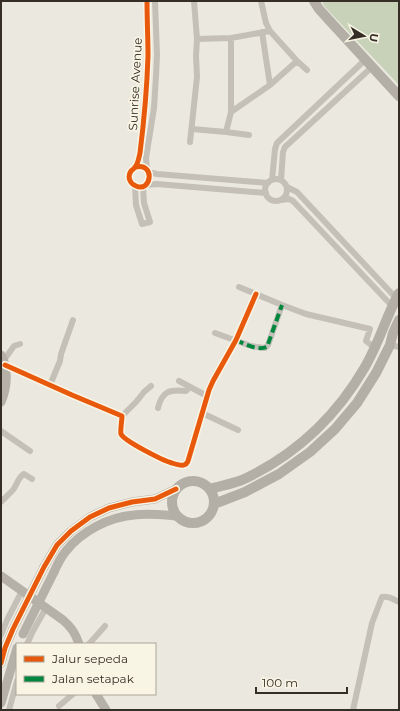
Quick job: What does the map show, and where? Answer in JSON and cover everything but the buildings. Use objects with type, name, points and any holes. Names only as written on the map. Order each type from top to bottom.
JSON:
[{"type":"main road","points":[[314,1],[319,9],[399,96]]},
{"type":"main road","points":[[210,489],[241,480],[272,464],[302,443],[326,421],[347,395],[366,367],[396,299]]},
{"type":"main road","points":[[214,504],[245,492],[279,474],[315,448],[335,429],[357,402],[394,346],[393,333],[399,320]]},
{"type":"main road","points":[[193,481],[203,483],[210,489],[214,497],[214,504],[211,514],[204,520],[195,523],[185,522],[177,516],[172,503],[172,498],[176,489],[184,483],[193,481]]},
{"type":"street","name":"Sunrise Avenue","points":[[136,167],[139,158],[144,118],[148,54],[148,1]]},
{"type":"street","name":"Sunrise Avenue","points":[[148,171],[146,158],[154,108],[157,55],[155,1]]},
{"type":"street","points":[[190,142],[197,78],[197,39],[194,1]]},
{"type":"street","points":[[261,1],[266,23],[270,31],[307,70]]},
{"type":"street","points":[[197,39],[231,38],[270,31]]},
{"type":"street","points":[[262,32],[270,85]]},
{"type":"street","points":[[226,132],[231,112],[231,38]]},
{"type":"street","points":[[231,112],[270,85],[297,61]]},
{"type":"street","points":[[281,180],[283,152],[285,147],[369,64]]},
{"type":"street","points":[[369,64],[277,142],[270,182],[266,188],[266,193],[272,200],[277,201],[289,199],[293,201],[396,299]]},
{"type":"street","points":[[192,129],[249,135]]},
{"type":"street","points":[[148,171],[150,176],[149,181],[145,186],[144,203],[150,222],[142,224],[136,205],[134,186],[129,178],[130,173],[136,167],[140,166],[157,174],[270,182],[276,179],[281,180],[287,187],[297,192],[396,299]]},
{"type":"street","points":[[134,186],[139,187],[157,184],[266,193]]},
{"type":"street","points":[[281,200],[285,197],[287,187]]},
{"type":"street","points":[[239,287],[306,314],[370,329],[366,341],[375,348]]},
{"type":"street","points":[[151,386],[122,416],[121,435],[133,444],[172,463],[187,464],[207,396],[213,381],[236,340],[256,294]]},
{"type":"street","points":[[215,333],[251,346],[262,348],[267,347],[282,305]]},
{"type":"street","points":[[50,385],[60,361],[73,320]]},
{"type":"street","points":[[1,402],[5,388],[3,360],[14,346],[20,344]]},
{"type":"street","points":[[3,360],[50,385],[122,416]]},
{"type":"street","points":[[179,381],[207,396]]},
{"type":"street","points":[[158,408],[161,398],[166,393],[176,390],[186,391],[190,387]]},
{"type":"street","points":[[202,413],[238,430]]},
{"type":"street","points":[[1,431],[30,451]]},
{"type":"street","points":[[1,502],[14,488],[21,475],[24,474],[32,479]]},
{"type":"street","points":[[1,663],[5,648],[13,629],[44,567],[57,545],[71,531],[90,517],[109,508],[132,502],[155,499],[176,489]]},
{"type":"street","points":[[19,643],[65,551],[78,538],[95,527],[112,520],[134,514],[177,516]]},
{"type":"street","points":[[1,576],[63,620],[71,627],[79,643]]},
{"type":"street","points":[[1,635],[22,591]]},
{"type":"street","points":[[353,710],[372,623],[382,597],[385,596],[392,598],[399,602]]},
{"type":"street","points":[[27,643],[32,631],[46,608]]},
{"type":"street","points":[[90,643],[106,626]]},
{"type":"street","points":[[1,703],[16,651]]},
{"type":"street","points":[[9,710],[16,684]]},
{"type":"street","points":[[59,706],[72,695]]},
{"type":"street","points":[[97,695],[106,710]]},
{"type":"green space","points":[[322,1],[399,1],[399,85],[324,6]]},
{"type":"marked path","points":[[236,340],[255,348],[267,347],[282,305]]},
{"type":"cycle path","points":[[136,167],[147,169],[149,173],[148,182],[141,187],[132,184],[129,176],[138,160],[143,129],[148,56],[147,1]]},
{"type":"cycle path","points":[[5,365],[122,416],[121,434],[129,441],[161,459],[184,465],[188,461],[209,390],[236,340],[256,294]]},
{"type":"cycle path","points":[[1,663],[5,648],[13,629],[44,567],[57,545],[71,531],[90,517],[109,508],[132,502],[155,499],[176,489]]}]
